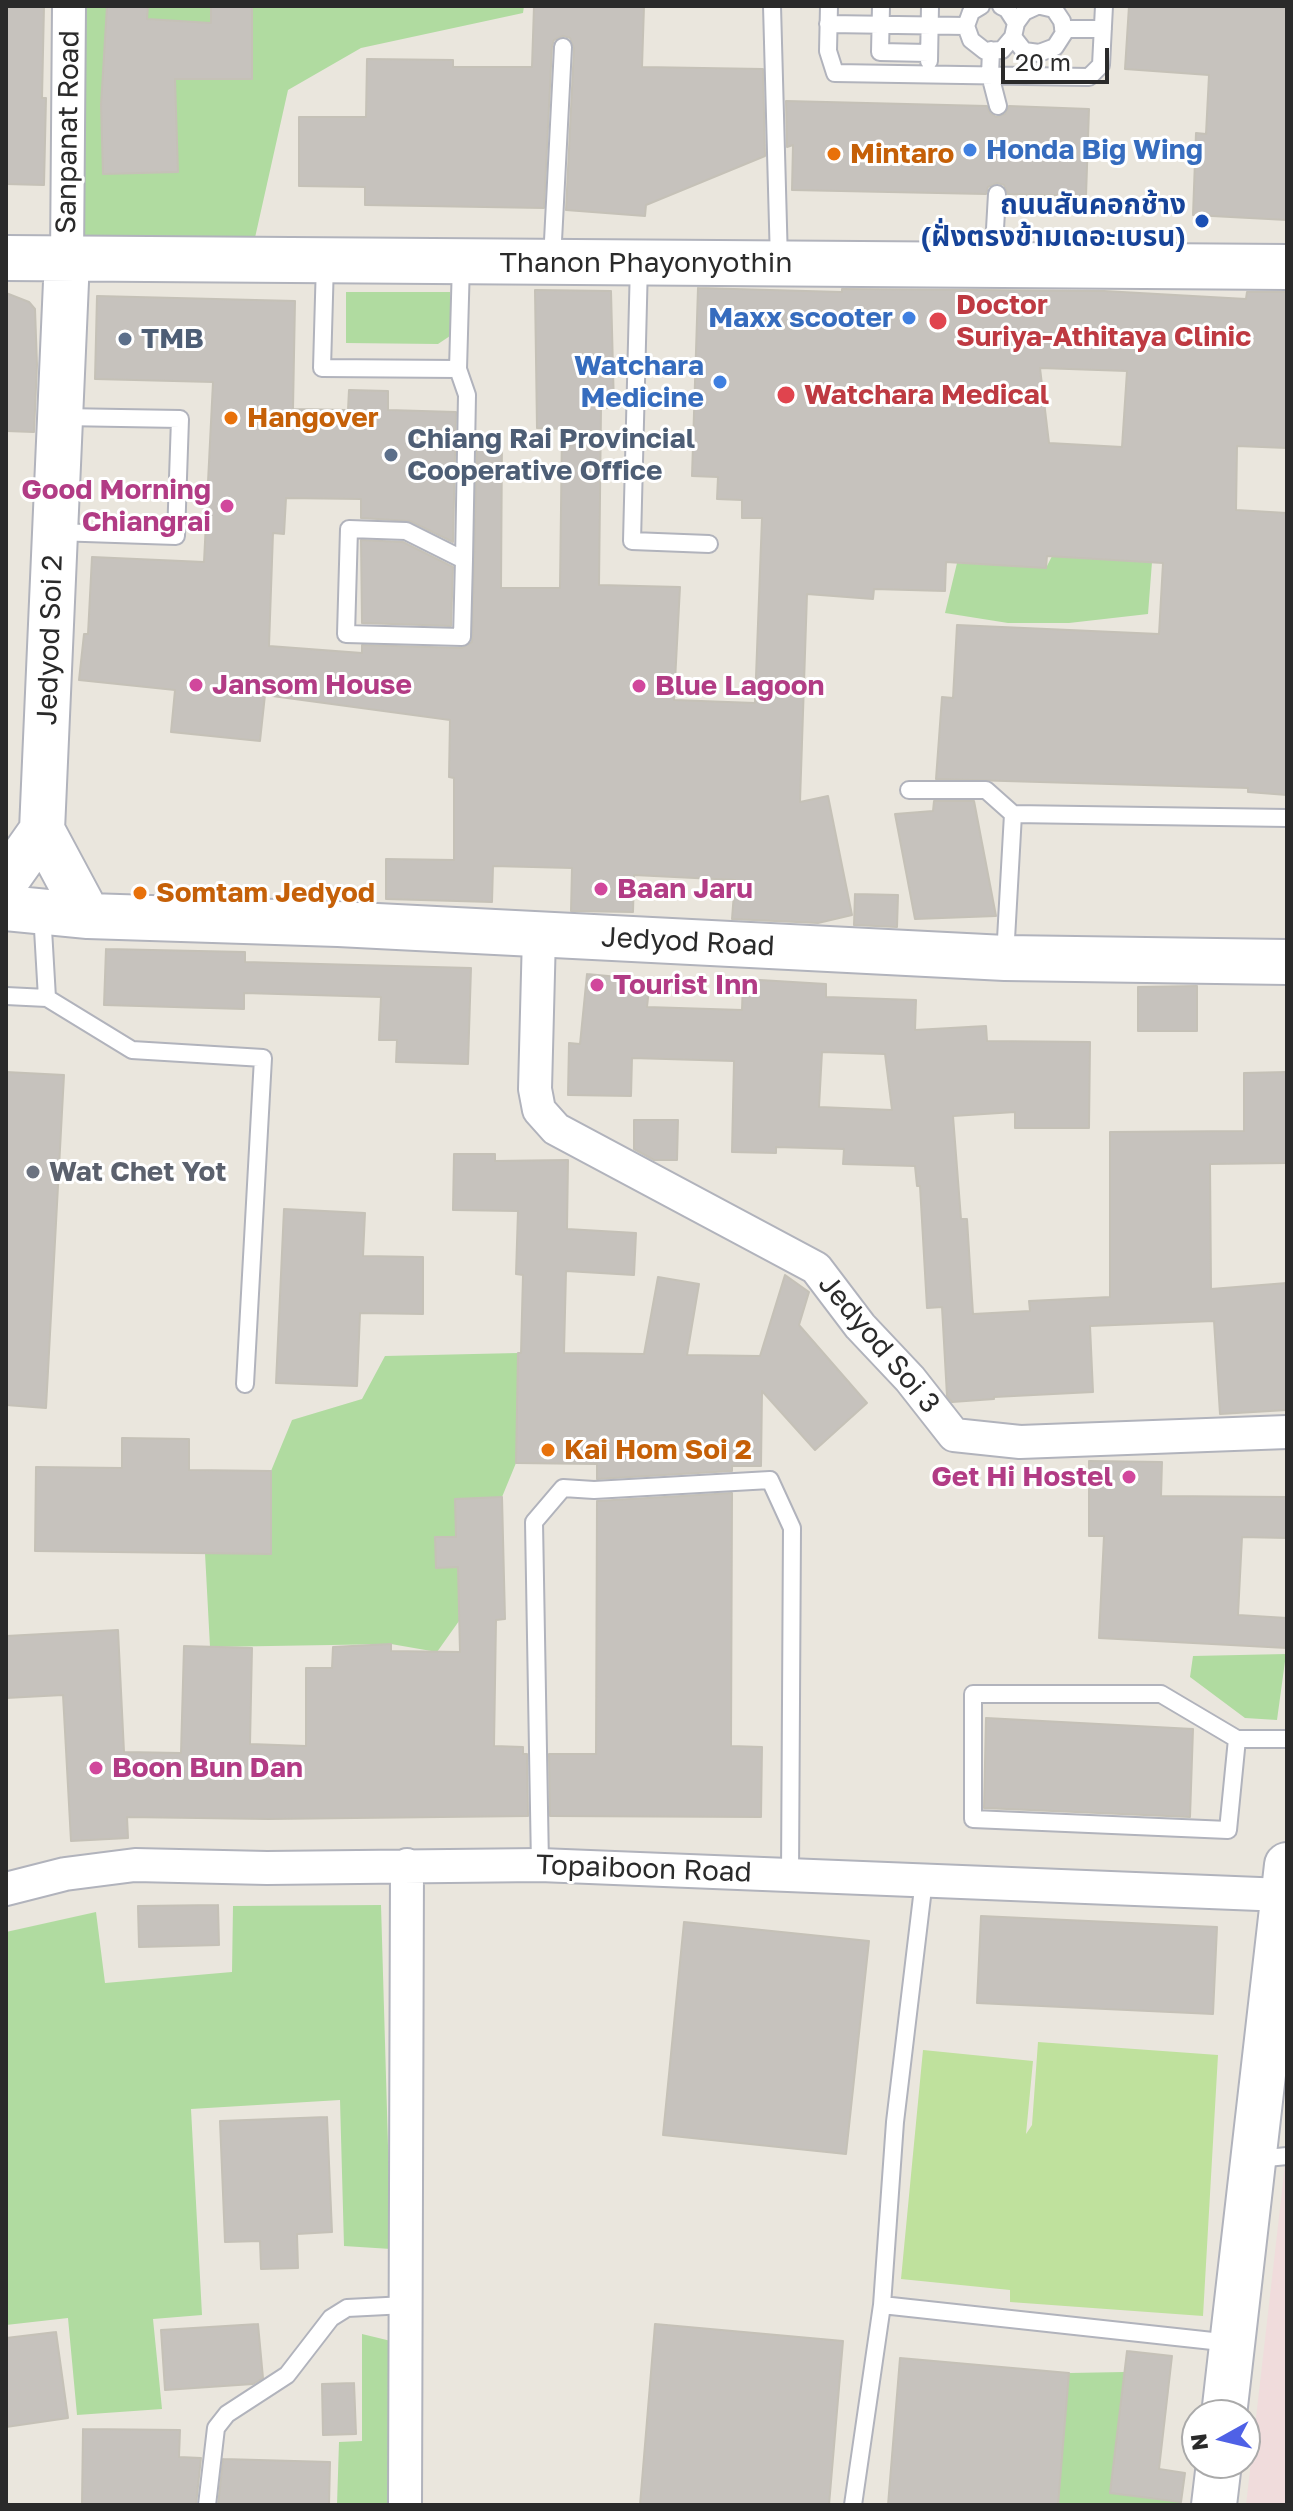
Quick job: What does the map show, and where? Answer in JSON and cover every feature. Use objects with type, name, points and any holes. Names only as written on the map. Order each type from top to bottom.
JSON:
[{"type":"street","name":"Sanpanat Road","points":[[67,259],[69,6]]},
{"type":"street","name":"Thanon Phayonyothin","points":[[6,258],[1287,267]]},
{"type":"street","name":"Jedyod Soi 2","points":[[42,830],[67,259]]},
{"type":"street","points":[[6,881],[42,830],[88,916]]},
{"type":"street","name":"Jedyod Road","points":[[24,910],[88,916],[338,924],[1005,958],[1287,962]]},
{"type":"street","name":"Jedyod Soi 3","points":[[539,935],[535,1089],[539,1110],[556,1129],[816,1268],[860,1326],[910,1379],[954,1435],[1020,1442],[1287,1432]]},
{"type":"street","name":"Topaiboon Road","points":[[6,1889],[65,1874],[135,1865],[267,1868],[540,1865],[924,1880],[1286,1885]]},
{"type":"street","points":[[405,2505],[407,1865]]},
{"type":"street","points":[[1226,2399],[1232,2343],[1270,2158],[1286,1885]]},
{"type":"street","points":[[1214,2505],[1217,2479]]},
{"type":"lane","points":[[772,6],[779,263]]},
{"type":"lane","points":[[829,6],[828,51],[835,73],[1089,77],[1101,65],[1104,6]]},
{"type":"lane","points":[[881,6],[880,52],[929,53]]},
{"type":"lane","points":[[929,74],[930,6]]},
{"type":"lane","points":[[981,6],[971,12],[966,26],[971,40],[985,51],[1002,50],[1014,30],[1024,12],[1039,6],[1054,9],[1062,21],[1064,33],[1055,47],[1039,53],[1024,51],[1014,30],[1007,9],[1001,6]]},
{"type":"lane","points":[[828,24],[966,26]]},
{"type":"lane","points":[[1063,29],[1103,29]]},
{"type":"lane","points":[[552,262],[563,47]]},
{"type":"lane","points":[[991,50],[990,75],[998,106]]},
{"type":"lane","points":[[1039,53],[1039,76]]},
{"type":"lane","points":[[993,265],[997,194]]},
{"type":"lane","points":[[325,260],[322,368],[458,369]]},
{"type":"lane","points":[[461,261],[458,369],[467,395],[464,560],[462,637],[346,634],[349,529],[406,531],[464,560]]},
{"type":"lane","points":[[639,262],[632,541],[709,544]]},
{"type":"lane","points":[[55,532],[176,536],[180,419],[60,417]]},
{"type":"lane","points":[[909,790],[986,790],[1013,814],[1287,818]]},
{"type":"lane","points":[[1005,958],[1013,814]]},
{"type":"lane","points":[[24,910],[47,998]]},
{"type":"lane","points":[[6,996],[47,998],[132,1050],[263,1058],[245,1384]]},
{"type":"lane","points":[[540,1865],[534,1522],[563,1488],[594,1490],[770,1480],[792,1528],[790,1875]]},
{"type":"lane","points":[[1237,1739],[1228,1830],[973,1819],[973,1694],[1161,1694],[1237,1739],[1287,1739]]},
{"type":"lane","points":[[853,2505],[882,2305],[895,2122],[924,1880]]},
{"type":"lane","points":[[207,2505],[216,2428],[227,2414],[287,2375],[331,2318],[347,2308],[406,2305]]},
{"type":"lane","points":[[882,2305],[1232,2343]]},
{"type":"shaded area","points":[[1287,2147],[1287,2505],[1246,2505],[1249,2479],[1261,2479],[1261,2399],[1258,2399]]},
{"type":"green space","points":[[62,6],[524,6],[523,13],[361,48],[288,90],[250,260],[67,259]]},
{"type":"green space","points":[[346,292],[450,292],[450,336],[438,344],[346,343]]},
{"type":"green space","points":[[1052,556],[1152,562],[1148,614],[1069,623],[1008,623],[945,613],[957,563],[1046,568]]},
{"type":"green space","points":[[518,1353],[516,1463],[502,1497],[456,1499],[456,1537],[435,1537],[436,1568],[458,1567],[459,1621],[437,1652],[391,1644],[210,1647],[205,1553],[270,1554],[271,1471],[292,1420],[362,1399],[385,1356]]},
{"type":"green space","points":[[1286,1654],[1277,1720],[1245,1718],[1190,1677],[1193,1656]]},
{"type":"green space","points":[[381,1905],[391,2249],[344,2246],[340,2100],[191,2109],[202,2315],[153,2319],[162,2409],[77,2415],[68,2318],[6,2325],[6,1932],[96,1912],[105,1983],[232,1972],[233,1906]]},
{"type":"green space","points":[[1038,2042],[1218,2055],[1203,2316],[1010,2302],[1010,2290],[901,2279],[923,2050],[1033,2061],[1026,2134],[1032,2125]]},
{"type":"green space","points":[[362,2334],[395,2342],[394,2505],[337,2505],[339,2442],[362,2441]]},
{"type":"green space","points":[[1125,2372],[1110,2493],[1181,2502],[1181,2505],[1058,2505],[1069,2373]]},
{"type":"building","points":[[6,6],[44,6],[44,185],[6,184]]},
{"type":"building","points":[[107,6],[148,6],[147,19],[211,23],[211,6],[252,6],[252,79],[175,79],[178,172],[103,174],[101,105]]},
{"type":"building","points":[[534,6],[644,6],[642,67],[763,69],[765,156],[646,205],[645,216],[566,210],[574,48],[570,38],[563,36],[554,40],[552,46],[544,208],[365,205],[365,187],[299,186],[299,117],[366,117],[367,59],[453,60],[453,67],[532,67]]},
{"type":"building","points":[[1129,6],[1287,6],[1287,220],[1193,215],[1196,133],[1206,134],[1209,75],[1125,69]]},
{"type":"building","name":"Honda Big Wing","points":[[786,101],[987,106],[996,117],[1005,114],[1009,106],[1089,109],[1086,196],[1008,194],[1004,185],[997,183],[988,187],[986,194],[792,190],[793,145],[787,147]]},
{"type":"building","points":[[698,288],[842,292],[842,289],[1104,291],[1246,299],[1247,292],[1287,292],[1287,448],[1237,446],[1236,510],[1287,513],[1287,795],[1248,792],[1248,788],[936,779],[942,697],[953,698],[957,625],[1159,634],[1163,563],[1047,556],[1046,568],[946,562],[945,591],[874,589],[873,599],[807,594],[800,802],[828,796],[852,915],[818,923],[732,919],[735,880],[634,875],[633,912],[571,911],[572,868],[493,866],[492,902],[386,899],[386,859],[454,860],[454,778],[449,777],[450,720],[265,695],[260,741],[171,732],[175,690],[79,680],[84,634],[88,634],[92,557],[204,562],[213,382],[95,379],[97,296],[295,301],[293,409],[348,410],[349,390],[388,391],[388,410],[456,412],[453,542],[410,521],[361,518],[361,499],[286,498],[284,534],[273,533],[269,646],[362,653],[362,645],[462,648],[472,642],[477,437],[502,438],[501,588],[560,588],[562,429],[537,428],[535,290],[611,291],[614,408],[601,408],[599,585],[680,587],[674,700],[755,703],[762,518],[742,518],[742,500],[717,499],[718,477],[692,476]],"holes":[[[1040,368],[1127,371],[1122,447],[1049,443]]]},
{"type":"building","points":[[6,293],[29,302],[35,309],[37,365],[34,432],[6,431]]},
{"type":"building","points":[[361,540],[403,542],[453,567],[451,626],[362,623]]},
{"type":"building","points":[[934,801],[974,801],[996,916],[915,919],[895,814],[933,811]]},
{"type":"building","points":[[855,894],[898,895],[897,927],[854,925]]},
{"type":"building","points":[[106,949],[245,952],[245,962],[471,968],[468,1064],[396,1062],[397,1040],[379,1040],[381,997],[244,993],[244,1009],[104,1005]]},
{"type":"building","points":[[587,974],[650,980],[647,1007],[742,1010],[743,979],[826,984],[826,997],[916,1000],[915,1030],[986,1026],[987,1041],[1090,1042],[1089,1128],[1015,1128],[1015,1112],[953,1116],[961,1219],[967,1219],[973,1314],[1030,1311],[1029,1301],[1110,1297],[1110,1132],[1244,1131],[1244,1073],[1287,1072],[1287,1163],[1210,1164],[1211,1289],[1287,1283],[1287,1410],[1220,1414],[1214,1321],[1090,1326],[1093,1392],[952,1402],[947,1396],[942,1307],[927,1308],[920,1186],[917,1186],[915,1166],[843,1164],[844,1149],[776,1147],[776,1153],[732,1152],[734,1061],[632,1058],[631,1096],[568,1095],[569,1043],[580,1044]],"holes":[[[822,1052],[885,1054],[892,1110],[819,1107]]]},
{"type":"building","points":[[1197,986],[1197,1031],[1138,1031],[1138,987]]},
{"type":"building","name":"Wat Chet Yot","points":[[6,1072],[64,1075],[46,1408],[6,1405]]},
{"type":"building","points":[[634,1120],[678,1120],[677,1160],[654,1160],[634,1149]]},
{"type":"building","points":[[454,1154],[495,1154],[495,1161],[568,1160],[567,1229],[636,1233],[634,1275],[566,1271],[564,1353],[644,1354],[658,1277],[699,1284],[687,1355],[760,1356],[785,1275],[809,1292],[799,1325],[867,1403],[815,1450],[762,1391],[761,1466],[732,1466],[732,1471],[597,1479],[597,1464],[516,1463],[523,1275],[516,1274],[518,1211],[453,1210]]},
{"type":"building","points":[[284,1209],[365,1213],[363,1256],[423,1257],[423,1314],[360,1313],[357,1386],[276,1383]]},
{"type":"building","points":[[122,1438],[189,1439],[189,1470],[271,1471],[271,1554],[35,1551],[36,1467],[122,1468]]},
{"type":"building","points":[[1089,1461],[1162,1462],[1161,1496],[1287,1497],[1287,1538],[1242,1537],[1238,1615],[1287,1618],[1287,1648],[1099,1638],[1104,1536],[1089,1536]]},
{"type":"building","points":[[732,1493],[731,1746],[762,1747],[761,1817],[550,1816],[549,1754],[596,1754],[597,1501]]},
{"type":"building","points":[[502,1497],[505,1619],[496,1620],[494,1746],[523,1747],[523,1754],[527,1754],[528,1816],[127,1817],[128,1838],[71,1841],[63,1695],[6,1698],[6,1636],[118,1630],[124,1752],[181,1753],[184,1646],[252,1648],[250,1744],[306,1746],[306,1668],[332,1668],[333,1647],[391,1644],[391,1651],[460,1652],[458,1567],[436,1568],[435,1537],[456,1537],[455,1499]]},
{"type":"building","points":[[986,1718],[1193,1729],[1190,1817],[984,1808]]},
{"type":"building","points":[[218,1905],[219,1945],[139,1947],[138,1906]]},
{"type":"building","points":[[981,1916],[1217,1927],[1213,2014],[977,2003]]},
{"type":"building","points":[[684,1922],[869,1941],[846,2154],[663,2135]]},
{"type":"building","points":[[327,2117],[332,2232],[297,2234],[298,2268],[261,2269],[260,2241],[225,2242],[220,2121]]},
{"type":"building","points":[[258,2324],[263,2378],[253,2384],[165,2390],[161,2330]]},
{"type":"building","points":[[655,2324],[843,2341],[829,2505],[640,2505]]},
{"type":"building","points":[[56,2332],[68,2418],[6,2427],[6,2338]]},
{"type":"building","points":[[1127,2351],[1172,2356],[1159,2469],[1181,2472],[1181,2479],[1184,2479],[1181,2502],[1110,2493]]},
{"type":"building","points":[[900,2358],[1069,2373],[1058,2505],[888,2505]]},
{"type":"building","points":[[354,2383],[356,2434],[323,2435],[322,2384]]},
{"type":"building","points":[[83,2429],[180,2430],[179,2457],[201,2458],[196,2505],[82,2505]]},
{"type":"building","points":[[223,2459],[330,2462],[329,2505],[218,2505]]},
{"type":"place","name":"Honda Big Wing","points":[[970,150]]},
{"type":"place","name":"Mintaro","points":[[834,154]]},
{"type":"place","name":"ถนนสันคอกช้าง (ฝั่งตรงข้ามเดอะเบรน)","points":[[1202,221]]},
{"type":"place","name":"Maxx scooter","points":[[909,318]]},
{"type":"place","name":"Doctor Suriya-Athitaya Clinic","points":[[938,321]]},
{"type":"place","name":"TMB","points":[[125,339]]},
{"type":"place","name":"Watchara Medicine","points":[[720,382]]},
{"type":"place","name":"Watchara Medical","points":[[786,395]]},
{"type":"place","name":"Hangover","points":[[231,418]]},
{"type":"place","name":"Chiang Rai Provincial Cooperative Office","points":[[391,455]]},
{"type":"place","name":"Good Morning Chiangrai","points":[[227,506]]},
{"type":"place","name":"Jansom House","points":[[196,685]]},
{"type":"place","name":"Blue Lagoon","points":[[639,686]]},
{"type":"place","name":"Baan Jaru","points":[[601,889]]},
{"type":"place","name":"Somtam Jedyod","points":[[140,893]]},
{"type":"place","name":"Tourist Inn","points":[[597,985]]},
{"type":"place","name":"Wat Chet Yot","points":[[33,1172]]},
{"type":"place","name":"Kai Hom Soi 2","points":[[548,1450]]},
{"type":"place","name":"Get Hi Hostel","points":[[1129,1477]]},
{"type":"place","name":"Boon Bun Dan","points":[[96,1768]]}]
